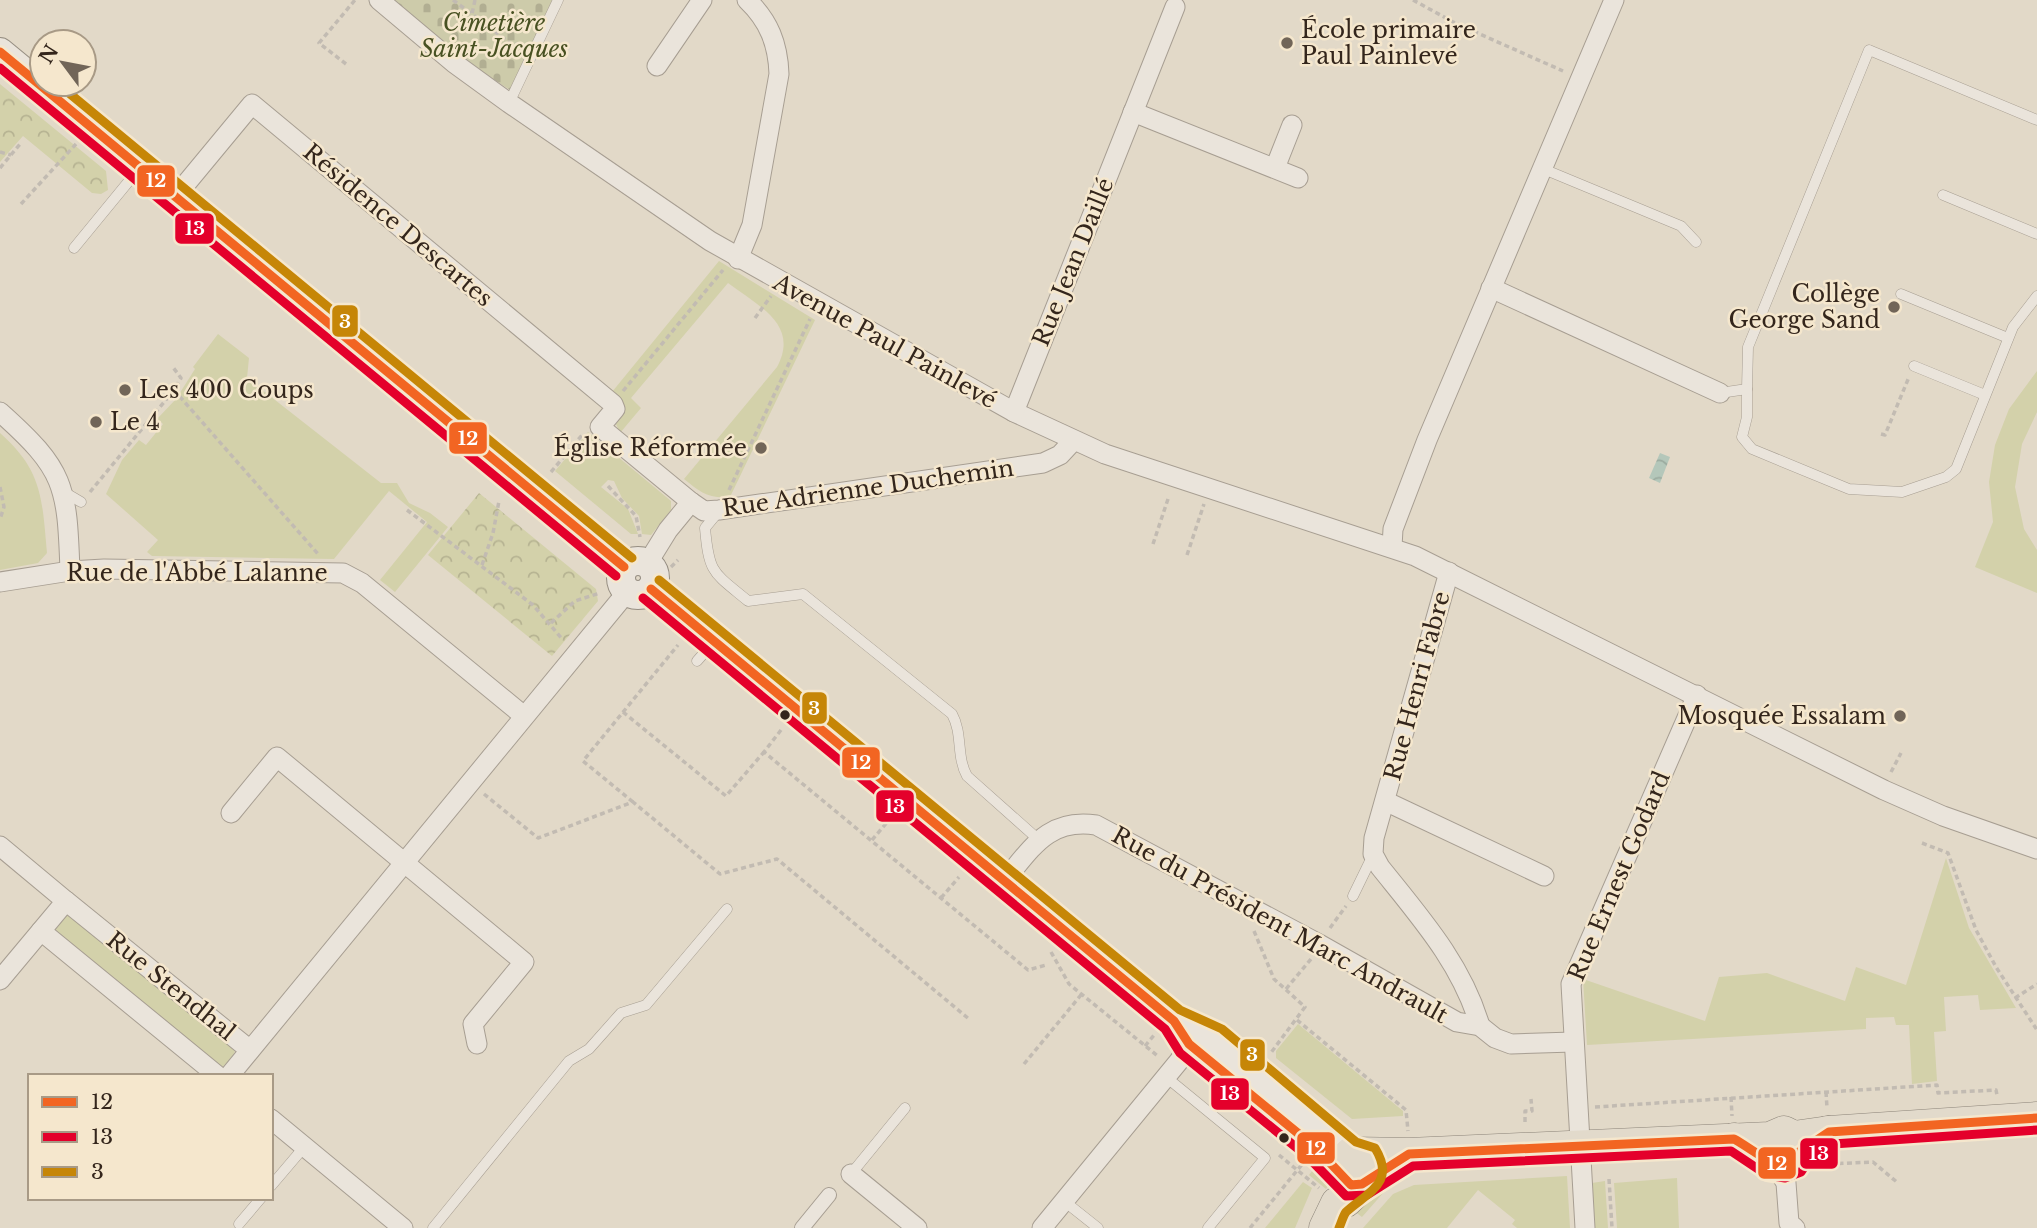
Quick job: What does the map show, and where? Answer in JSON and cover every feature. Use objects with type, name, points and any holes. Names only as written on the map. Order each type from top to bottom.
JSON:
[{"type":"main road","points":[[0,52],[637,573],[706,651],[1004,881],[1187,1032],[1215,1039],[1345,1177],[1395,1165],[1409,1153],[1734,1139],[1784,1156],[1829,1132],[2037,1118]]},
{"type":"street","name":"Avenue Paul Painlevé","points":[[379,0],[454,63],[732,263],[781,284],[1013,412],[1073,441],[1209,489],[1392,547],[1449,572],[1884,790],[1943,816],[2037,849]]},
{"type":"street","points":[[657,66],[702,0]]},
{"type":"street","points":[[732,263],[752,225],[779,74],[779,52],[768,23],[747,0]]},
{"type":"street","points":[[1392,547],[1394,529],[1406,495],[1578,78],[1614,0]]},
{"type":"street","name":"Rue Jean Daillé","points":[[1013,412],[1175,7]]},
{"type":"street","name":"Résidence Descartes","points":[[175,197],[252,104],[613,404]]},
{"type":"street","points":[[1133,112],[1298,178]]},
{"type":"street","points":[[1275,168],[1292,125]]},
{"type":"street","points":[[1491,288],[1720,393]]},
{"type":"street","points":[[613,404],[615,409],[600,427],[691,502]]},
{"type":"street","points":[[0,412],[46,455],[63,492],[70,570]]},
{"type":"street","name":"Rue Adrienne Duchemin","points":[[250,1050],[573,656],[691,502],[704,511],[719,510],[1043,463],[1060,455],[1073,441]]},
{"type":"street","name":"Rue de l'Abbé Lalanne","points":[[0,582],[70,570],[134,568],[331,572],[353,576],[524,716]]},
{"type":"street","name":"Rue Henri Fabre","points":[[1373,855],[1374,838],[1449,572]]},
{"type":"street","name":"Rue Ernest Godard","points":[[1586,1228],[1573,1042],[1571,995],[1575,971],[1697,695]]},
{"type":"street","points":[[231,813],[277,757],[524,962],[473,1024],[477,1044]]},
{"type":"street","name":"Rue Henri Fabre","points":[[1385,802],[1544,876]]},
{"type":"street","name":"Rue du Président Marc Andrault","points":[[1004,881],[1039,840],[1066,824],[1096,825],[1319,944],[1457,1022],[1480,1026],[1495,1038],[1511,1044],[1573,1042]]},
{"type":"street","name":"Rue Stendhal","points":[[0,846],[250,1050],[231,1074]]},
{"type":"street","points":[[1373,855],[1455,965],[1471,996],[1480,1026]]},
{"type":"street","points":[[0,980],[66,901]]},
{"type":"street","name":"Rue Stendhal","points":[[41,931],[216,1074]]},
{"type":"street","points":[[1042,1228],[1170,1073],[1187,1032]]},
{"type":"street","points":[[273,1121],[403,1228]]},
{"type":"street","points":[[1784,1156],[1789,1223],[1795,1228]]},
{"type":"street","points":[[851,1174],[917,1228]]},
{"type":"street","points":[[802,1228],[829,1195]]},
{"type":"lane","points":[[509,103],[558,0]]},
{"type":"lane","points":[[2037,120],[1869,50],[1748,347],[1747,417],[1742,437],[1752,449],[1849,489],[1902,492],[1951,474],[2008,338],[2037,296]]},
{"type":"lane","points":[[74,248],[141,168]]},
{"type":"lane","points":[[1541,168],[1681,226],[1696,242]]},
{"type":"lane","points":[[1943,195],[2037,234]]},
{"type":"lane","points":[[1901,294],[2008,338]]},
{"type":"lane","points":[[1913,366],[1985,395]]},
{"type":"lane","points":[[1720,393],[1747,389]]},
{"type":"lane","points":[[63,492],[81,502]]},
{"type":"lane","points":[[719,510],[705,528],[708,562],[713,571],[748,601],[803,594],[952,714],[959,727],[960,762],[967,776],[1039,840]]},
{"type":"lane","points":[[1353,896],[1373,855]]},
{"type":"lane","points":[[433,1228],[569,1061],[589,1049],[621,1013],[646,1005],[727,909]]},
{"type":"lane","points":[[1170,1073],[1265,1158],[1208,1228]]},
{"type":"lane","points":[[851,1174],[905,1108]]},
{"type":"lane","points":[[273,1184],[305,1146]]},
{"type":"lane","points":[[239,1224],[259,1200]]},
{"type":"lane","points":[[1065,1201],[1098,1228]]},
{"type":"path","points":[[346,64],[318,43],[355,0]]},
{"type":"path","points":[[453,0],[511,44],[526,44]]},
{"type":"path","points":[[472,14],[475,0]]},
{"type":"path","points":[[1413,0],[1455,23],[1578,78]]},
{"type":"path","points":[[0,168],[21,144]]},
{"type":"path","points":[[21,204],[77,144]]},
{"type":"path","points":[[0,152],[11,155]]},
{"type":"path","points":[[613,404],[732,263]]},
{"type":"path","points":[[755,318],[781,284]]},
{"type":"path","points":[[719,510],[817,304]]},
{"type":"path","points":[[81,502],[174,390],[181,378],[172,366]]},
{"type":"path","points":[[1881,434],[1885,435],[1913,366]]},
{"type":"path","points":[[174,390],[331,572]]},
{"type":"path","points":[[551,472],[587,429],[600,427]]},
{"type":"path","points":[[1153,544],[1175,477]]},
{"type":"path","points":[[608,485],[636,516],[637,573]]},
{"type":"path","points":[[0,487],[4,508],[0,519]]},
{"type":"path","points":[[1187,555],[1209,489]]},
{"type":"path","points":[[482,565],[494,533],[499,501]]},
{"type":"path","points":[[407,510],[441,539],[482,565],[551,623],[573,656]]},
{"type":"path","points":[[551,623],[575,601],[637,573],[677,560]]},
{"type":"path","points":[[678,645],[583,761],[720,874],[777,859],[969,1019]]},
{"type":"path","points":[[623,712],[726,796],[781,730]]},
{"type":"path","points":[[764,751],[1028,970],[1046,965]]},
{"type":"path","points":[[469,782],[538,838],[633,802]]},
{"type":"path","points":[[872,841],[890,820]]},
{"type":"path","points":[[1922,843],[1948,853],[1976,930],[2015,998],[2037,1030]]},
{"type":"path","points":[[941,898],[959,877]]},
{"type":"path","points":[[1286,989],[1311,960],[1353,896]]},
{"type":"path","points":[[1254,930],[1274,979],[1305,1007],[1264,1061]]},
{"type":"path","points":[[2015,998],[2037,984]]},
{"type":"path","points":[[1069,985],[1170,1073]]},
{"type":"path","points":[[1024,1064],[1082,995]]},
{"type":"path","points":[[1297,1020],[1406,1111],[1409,1153]]},
{"type":"path","points":[[1579,1108],[1937,1085],[1938,1093],[1996,1090],[1998,1121]]},
{"type":"path","points":[[1525,1122],[1525,1111],[1532,1111],[1531,1099]]},
{"type":"path","points":[[1830,1164],[1873,1162],[1898,1183]]},
{"type":"path","points":[[1250,1228],[1345,1177]]},
{"type":"path","points":[[1609,1179],[1612,1228]]},
{"type":"green space","name":"Cimetière Saint-Jacques","points":[[393,0],[553,0],[510,90],[467,62]]},
{"type":"green space","points":[[0,84],[106,171],[108,190],[101,194],[92,193],[23,136],[0,162]]},
{"type":"green space","points":[[719,261],[815,320],[730,497],[705,494],[684,479],[777,367],[783,352],[783,339],[780,328],[763,308],[728,283],[631,398],[641,408],[620,433],[616,424],[624,406],[612,392]]},
{"type":"green space","points":[[218,334],[249,358],[247,378],[381,483],[397,483],[409,503],[430,513],[448,527],[395,592],[380,580],[427,522],[389,491],[334,559],[152,556],[147,552],[158,540],[106,494],[122,460],[139,440],[146,445],[163,424],[157,419],[176,399],[195,369],[193,367]]},
{"type":"green space","points":[[2037,371],[2037,412],[2022,444],[2015,487],[2024,529],[2037,550],[2037,593],[1975,567],[1993,522],[1989,482],[1995,445],[2009,409]]},
{"type":"green space","points":[[588,432],[671,501],[671,510],[651,535],[642,534],[639,516],[622,498],[614,481],[608,480],[601,487],[628,509],[638,534],[631,534],[555,471]]},
{"type":"green space","points":[[0,433],[25,460],[38,487],[47,553],[38,563],[0,570]]},
{"type":"green space","points":[[479,493],[596,589],[598,601],[552,656],[428,555]]},
{"type":"green space","points":[[1946,858],[1969,928],[2016,1008],[1980,1010],[1978,995],[1944,997],[1946,1031],[1934,1032],[1937,1081],[1912,1084],[1909,1025],[1896,1025],[1894,1017],[1866,1018],[1866,1029],[1587,1045],[1583,979],[1705,1021],[1719,977],[1767,973],[1845,1001],[1856,967],[1906,985]]},
{"type":"green space","points":[[68,914],[235,1049],[234,1056],[221,1068],[55,933],[54,929]]},
{"type":"green space","points":[[1298,1024],[1403,1111],[1403,1116],[1352,1119],[1276,1058],[1276,1051]]},
{"type":"green space","points":[[1320,1161],[1329,1184],[1326,1189],[1309,1175]]},
{"type":"green space","points":[[1405,1169],[1407,1178],[1391,1184],[1362,1217],[1354,1211],[1376,1186]]},
{"type":"green space","points":[[1567,1176],[1570,1228],[1517,1228],[1512,1224],[1515,1220],[1478,1190],[1447,1228],[1363,1228],[1393,1194],[1414,1185]]},
{"type":"green space","points":[[1677,1178],[1679,1228],[1617,1228],[1614,1183]]},
{"type":"green space","points":[[1605,1181],[1608,1228],[1595,1228],[1592,1183]]},
{"type":"green space","points":[[1303,1182],[1312,1188],[1295,1228],[1265,1228]]},
{"type":"water","points":[[1660,453],[1670,457],[1660,483],[1649,478]]},
{"type":"transit line","name":"12","points":[[0,52],[624,567]]},
{"type":"transit line","name":"13","points":[[0,68],[616,576]]},
{"type":"transit line","name":"3","points":[[75,98],[632,558]]},
{"type":"transit line","name":"3","points":[[659,580],[1180,1010],[1222,1029],[1356,1142],[1375,1148],[1381,1160],[1381,1179],[1370,1193],[1346,1212],[1339,1228]]},
{"type":"transit line","name":"12","points":[[651,589],[1174,1021],[1189,1044],[1316,1148],[1351,1185],[1362,1184],[1409,1154],[1734,1139],[1771,1161],[1786,1164],[1794,1162],[1799,1152],[1829,1132],[2037,1118]]},
{"type":"transit line","name":"13","points":[[643,598],[1165,1029],[1180,1053],[1308,1157],[1346,1196],[1367,1195],[1413,1166],[1731,1151],[1767,1175],[1785,1178],[1801,1172],[1809,1160],[1833,1144],[2037,1130]]},
{"type":"place","name":"École primaire Paul Painlevé","points":[[1287,43]]},
{"type":"place","name":"Collège George Sand","points":[[1894,307]]},
{"type":"place","name":"Les 400 Coups","points":[[125,390]]},
{"type":"place","name":"Le 4","points":[[96,422]]},
{"type":"place","name":"Église Réformée","points":[[761,448]]},
{"type":"place","name":"Mosquée Essalam","points":[[1900,716]]}]
